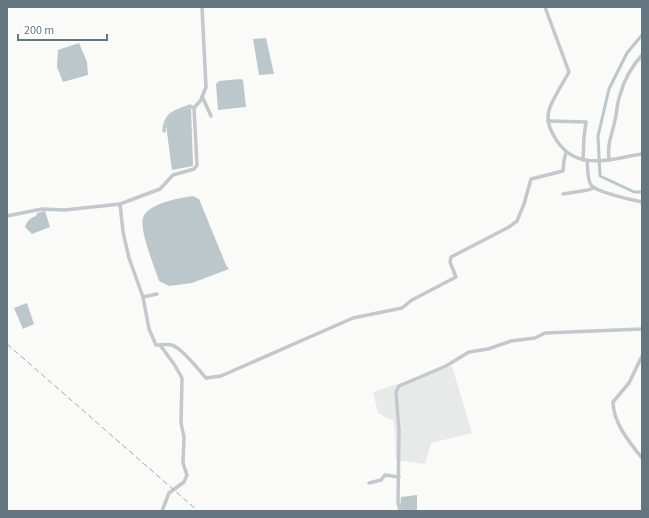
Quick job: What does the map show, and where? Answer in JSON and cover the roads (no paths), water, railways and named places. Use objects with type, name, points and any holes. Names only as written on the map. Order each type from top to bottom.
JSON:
[{"type":"street","points":[[7,216],[42,209],[66,210],[120,204],[160,189],[173,175],[194,169],[197,165],[194,108],[206,87],[202,7]]},
{"type":"street","points":[[545,7],[569,72],[549,108],[548,120],[553,135],[566,153],[587,160],[609,160],[642,154]]},
{"type":"street","points":[[609,160],[608,148],[616,117],[619,97],[634,63],[642,55]]},
{"type":"street","points":[[202,96],[211,116]]},
{"type":"street","points":[[164,131],[164,123],[167,117],[190,106],[194,108]]},
{"type":"street","points":[[548,120],[586,122],[584,137],[589,184],[593,188],[616,196],[642,202]]},
{"type":"street","points":[[160,345],[172,345],[186,354],[206,378],[221,376],[353,318],[402,308],[412,300],[456,277],[450,262],[451,257],[509,227],[517,221],[524,204],[531,179],[563,171],[566,153]]},
{"type":"street","points":[[563,194],[593,188]]},
{"type":"street","points":[[120,204],[123,232],[129,258],[143,297],[149,329],[156,344],[160,345],[182,378],[180,423],[184,437],[183,463],[187,475],[184,482],[169,493],[162,511]]},
{"type":"street","points":[[143,297],[157,294]]},
{"type":"street","points":[[400,511],[398,502],[399,432],[396,392],[399,386],[446,366],[469,352],[488,349],[511,341],[535,338],[545,333],[642,329]]},
{"type":"street","points":[[642,356],[629,383],[613,402],[613,410],[622,430],[642,458]]},
{"type":"street","points":[[369,483],[381,480],[385,475],[399,477]]},
{"type":"waterway","points":[[642,35],[627,53],[609,89],[598,136],[600,176],[634,192],[642,191]]},
{"type":"railway","points":[[7,344],[198,511]]}]
